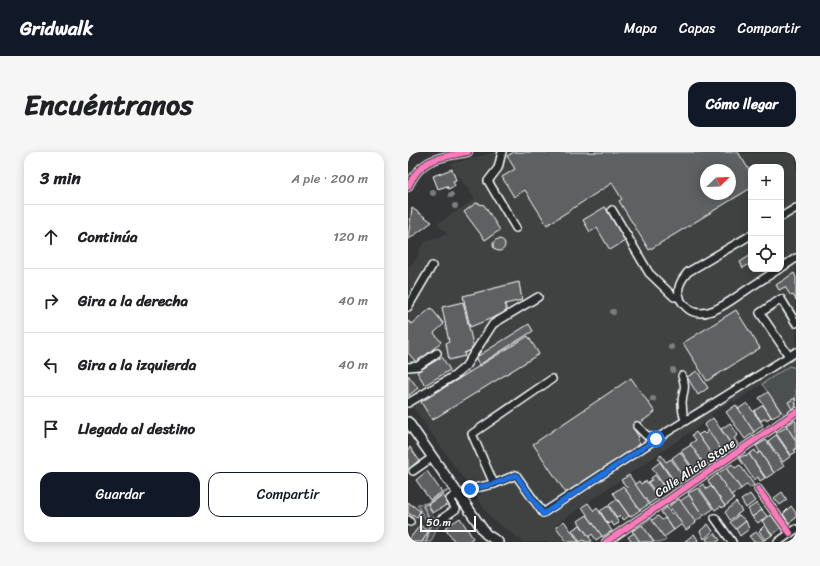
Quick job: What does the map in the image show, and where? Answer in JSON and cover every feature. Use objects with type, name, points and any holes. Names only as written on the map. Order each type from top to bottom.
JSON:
[{"type":"main road","points":[[408,422],[411,433],[433,457],[459,495],[485,538],[498,542]]},
{"type":"street","points":[[408,187],[414,175],[421,166],[431,161],[468,152]]},
{"type":"street","points":[[502,152],[498,168],[488,182],[516,228]]},
{"type":"street","points":[[784,215],[796,208]]},
{"type":"street","points":[[612,210],[649,273],[674,297],[680,297]]},
{"type":"street","points":[[749,236],[688,272],[681,280],[679,290],[682,302],[690,311],[696,313],[703,313],[716,309],[774,272]]},
{"type":"street","points":[[784,266],[796,258]]},
{"type":"street","points":[[408,307],[432,266]]},
{"type":"street","points":[[408,403],[454,376],[465,367],[493,324],[538,297]]},
{"type":"street","points":[[789,356],[760,313],[781,299],[796,322]]},
{"type":"street","points":[[440,520],[456,509],[450,499],[470,489],[494,484],[516,475],[543,514],[684,421],[796,352]]},
{"type":"street","points":[[408,367],[418,366],[437,353]]},
{"type":"street","points":[[682,376],[686,387],[682,401],[684,421]]},
{"type":"street","points":[[494,484],[472,434],[552,379]]},
{"type":"street","name":"Calle Alicia Stone","points":[[606,542],[796,412]]},
{"type":"street","points":[[637,426],[646,435],[656,439]]},
{"type":"street","points":[[413,471],[433,457]]},
{"type":"street","points":[[758,489],[793,531],[778,542]]},
{"type":"street","points":[[715,518],[732,542]]},
{"type":"shaded area","points":[[496,152],[796,153],[796,368],[789,366],[735,402],[731,401],[711,414],[712,417],[555,525],[566,542],[524,542],[491,518],[413,407],[408,410],[408,266],[411,265],[417,258],[420,249],[426,241],[448,234],[437,224],[475,199],[450,164]]},
{"type":"shaded area","points":[[789,366],[796,368],[796,407],[784,415],[762,384]]},
{"type":"shaded area","points":[[408,502],[421,512],[428,527],[428,532],[422,542],[408,542]]},
{"type":"shaded area","points":[[427,503],[438,526],[431,542],[422,542],[427,531],[427,523],[417,504]]},
{"type":"shaded area","points":[[651,518],[666,540],[663,542],[654,542],[642,525]]},
{"type":"building","points":[[514,152],[738,152],[748,168],[748,190],[736,197],[736,164],[700,164],[700,200],[731,200],[649,250],[619,201],[622,199],[612,183],[547,225],[525,190],[514,197],[502,177],[515,169],[507,156]]},
{"type":"building","points":[[452,169],[456,180],[453,181],[455,186],[448,189],[447,186],[438,189],[433,176]]},
{"type":"building","points":[[476,203],[484,205],[500,230],[485,240],[464,212]]},
{"type":"building","points":[[605,207],[625,241],[610,250],[597,228],[590,232],[583,220]]},
{"type":"building","points":[[412,208],[432,222],[408,240],[408,238]]},
{"type":"building","points":[[497,239],[501,239],[505,245],[501,251],[497,251],[493,247],[493,243]]},
{"type":"building","points":[[748,257],[748,265],[743,268],[740,262]]},
{"type":"building","points":[[794,273],[796,277],[796,300],[793,295],[791,296],[785,287],[779,290],[776,285]]},
{"type":"building","points":[[519,282],[522,300],[505,304],[507,312],[470,327],[463,296]]},
{"type":"building","points":[[463,302],[474,349],[464,353],[465,356],[449,360],[446,343],[449,342],[442,307]]},
{"type":"building","points":[[431,308],[444,324],[434,333],[441,342],[417,363],[408,353],[408,321],[412,324]]},
{"type":"building","points":[[736,310],[760,348],[707,381],[683,343]]},
{"type":"building","points":[[529,324],[533,331],[479,365],[475,358]]},
{"type":"building","points":[[528,336],[539,354],[432,420],[421,402]]},
{"type":"building","points":[[442,357],[450,370],[425,385],[417,372]]},
{"type":"building","points":[[697,371],[708,388],[698,395],[687,377]]},
{"type":"building","points":[[408,375],[418,388],[408,396]]},
{"type":"building","points":[[631,378],[655,412],[633,428],[639,437],[637,439],[641,446],[568,496],[533,444]]},
{"type":"building","points":[[768,392],[781,412],[772,418],[759,398]]},
{"type":"building","points":[[795,398],[796,406],[792,409],[788,402]]},
{"type":"building","points":[[747,403],[763,425],[754,432],[738,409]]},
{"type":"building","points":[[736,405],[754,432],[745,439],[726,412]]},
{"type":"building","points":[[763,405],[771,417],[767,420],[766,418],[761,421],[754,411]]},
{"type":"building","points":[[713,418],[733,447],[723,453],[704,425]]},
{"type":"building","points":[[795,420],[796,422],[796,441],[786,426]]},
{"type":"building","points":[[730,423],[738,435],[734,438],[738,444],[733,447],[721,429]]},
{"type":"building","points":[[787,427],[796,441],[796,449],[794,450],[796,452],[791,455],[776,433]]},
{"type":"building","points":[[709,431],[723,453],[715,459],[698,435],[703,432],[705,434]]},
{"type":"building","points":[[696,432],[715,459],[705,466],[690,444],[696,440],[692,435]]},
{"type":"building","points":[[776,435],[791,456],[783,462],[768,441]]},
{"type":"building","points":[[766,440],[784,466],[774,473],[756,446]]},
{"type":"building","points":[[691,445],[705,466],[696,473],[681,451]]},
{"type":"building","points":[[410,447],[419,460],[408,470],[408,450]]},
{"type":"building","points":[[755,450],[757,454],[760,452],[774,473],[766,478],[749,454]]},
{"type":"building","points":[[680,452],[695,473],[686,479],[672,458]]},
{"type":"building","points":[[749,454],[765,478],[760,481],[758,477],[754,480],[739,458]]},
{"type":"building","points":[[661,455],[666,462],[671,459],[685,480],[677,485],[658,458]]},
{"type":"building","points":[[660,462],[676,486],[670,490],[667,484],[664,486],[652,468]]},
{"type":"building","points":[[732,464],[735,468],[740,465],[754,485],[750,488],[747,484],[741,489],[726,468]]},
{"type":"building","points":[[726,468],[741,489],[731,495],[717,474]]},
{"type":"building","points":[[427,471],[442,492],[430,500],[416,480]]},
{"type":"building","points":[[717,474],[734,499],[725,506],[708,481]]},
{"type":"building","points":[[629,475],[649,504],[640,510],[626,491],[628,489],[621,480]]},
{"type":"building","points":[[655,475],[664,487],[657,494],[648,482],[652,480],[651,478]]},
{"type":"building","points":[[639,481],[641,484],[646,481],[658,498],[649,504],[635,484]]},
{"type":"building","points":[[703,484],[707,489],[711,486],[725,506],[722,508],[721,506],[715,510],[699,487]]},
{"type":"building","points":[[623,486],[640,510],[630,517],[613,493]]},
{"type":"building","points":[[698,488],[713,509],[703,516],[688,493]]},
{"type":"building","points":[[782,492],[787,500],[780,505],[774,498]]},
{"type":"building","points":[[750,494],[755,501],[746,508],[741,500]]},
{"type":"building","points":[[443,495],[448,504],[433,513],[428,504]]},
{"type":"building","points":[[689,495],[703,516],[695,522],[680,501]]},
{"type":"building","points":[[617,499],[629,516],[624,520],[620,516],[617,518],[609,505]]},
{"type":"building","points":[[679,499],[696,523],[686,530],[669,506]]},
{"type":"building","points":[[408,502],[420,511],[417,518],[408,513]]},
{"type":"building","points":[[736,502],[742,511],[730,520],[725,512]]},
{"type":"building","points":[[588,503],[594,511],[597,508],[612,531],[602,537],[582,507]]},
{"type":"building","points":[[757,503],[762,510],[752,517],[748,509]]},
{"type":"building","points":[[608,506],[619,523],[614,526],[611,522],[608,524],[600,511]]},
{"type":"building","points":[[791,506],[796,513],[796,518],[789,523],[783,514]]},
{"type":"building","points":[[667,507],[671,514],[674,512],[682,524],[674,530],[661,512]]},
{"type":"building","points":[[762,510],[767,516],[758,523],[752,517]]},
{"type":"building","points":[[587,515],[602,536],[596,540],[592,534],[589,537],[578,521]]},
{"type":"building","points":[[739,515],[746,521],[736,529],[730,522]]},
{"type":"building","points":[[771,515],[781,528],[772,535],[762,521]]},
{"type":"building","points":[[658,516],[662,520],[665,518],[674,530],[664,537],[652,520]]},
{"type":"building","points":[[460,518],[473,538],[468,542],[455,542],[445,528]]},
{"type":"building","points":[[564,521],[579,542],[567,542],[556,527]]},
{"type":"building","points":[[746,521],[749,529],[740,536],[736,529]]},
{"type":"building","points":[[708,524],[713,531],[704,539],[700,531]]},
{"type":"building","points":[[420,525],[428,532],[422,542],[408,541]]},
{"type":"building","points":[[580,525],[592,541],[585,542],[584,540],[580,542],[572,530]]},
{"type":"building","points":[[642,525],[654,542],[640,542],[632,531]]},
{"type":"building","points":[[765,525],[772,535],[765,540],[759,531]]},
{"type":"building","points":[[757,532],[764,541],[754,542],[749,536]]},
{"type":"building","points":[[634,533],[640,542],[629,542],[631,541],[628,537]]},
{"type":"building","points":[[715,533],[720,540],[717,542],[708,542],[706,539]]},
{"type":"building","points":[[694,534],[698,542],[684,542]]},
{"type":"waterway","points":[[426,542],[429,533],[429,519],[423,506],[447,491]]},
{"type":"cycle path","points":[[408,187],[413,177],[425,164],[432,160],[468,152]]},
{"type":"cycle path","points":[[606,542],[796,412]]},
{"type":"cycle path","points":[[758,489],[790,533]]},
{"type":"route","points":[[470,489],[494,484],[516,475],[543,514],[656,439]]}]
